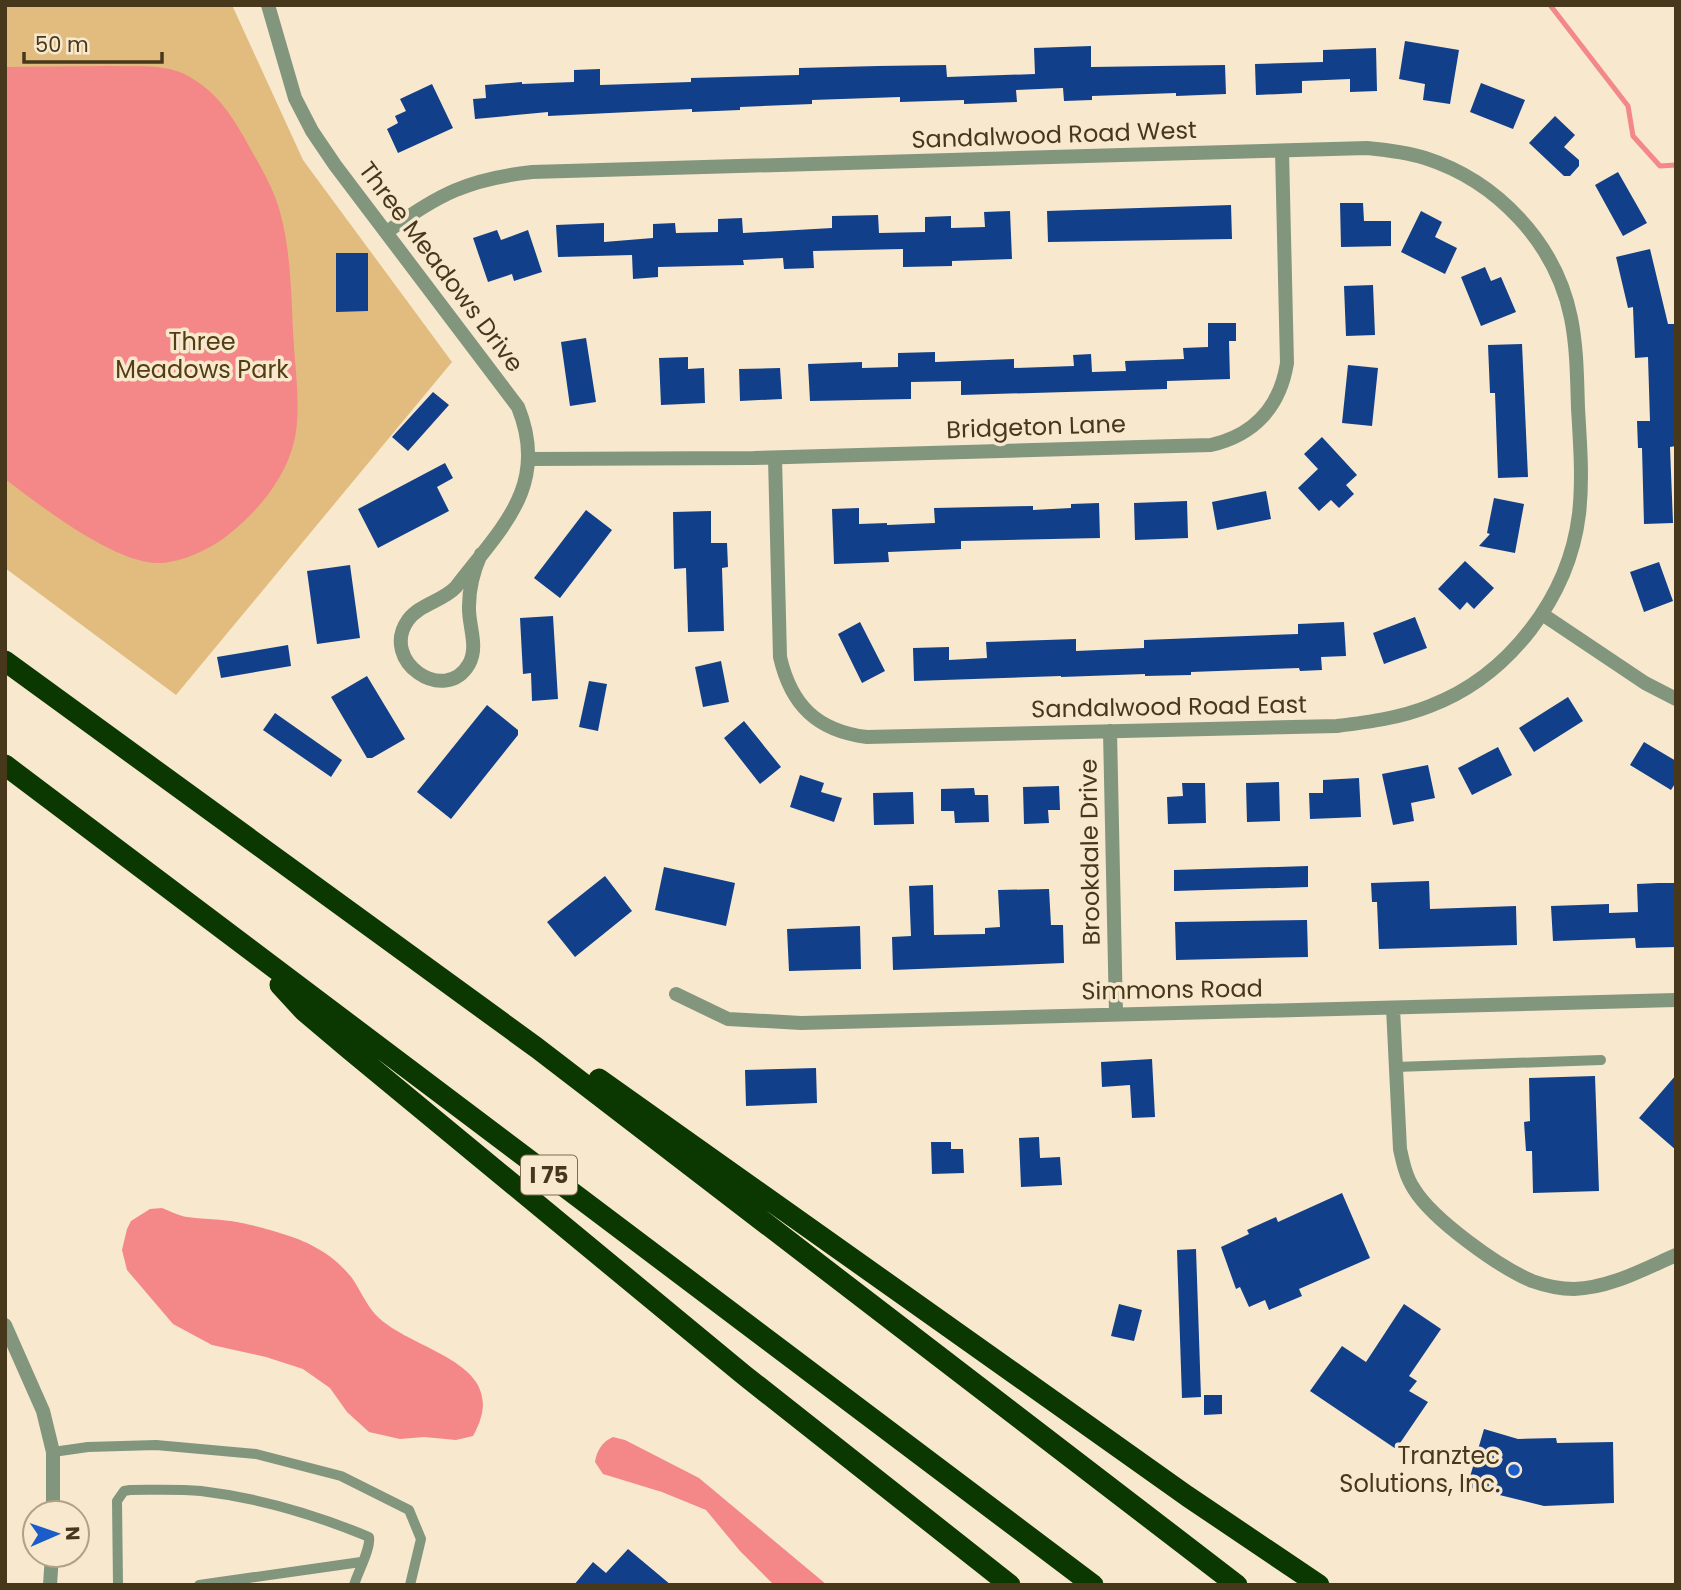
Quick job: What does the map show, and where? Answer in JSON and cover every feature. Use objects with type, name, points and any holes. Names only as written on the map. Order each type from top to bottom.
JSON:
[{"type":"highway","points":[[5,661],[537,1048],[1237,1585]]},
{"type":"highway","name":"I 75","points":[[5,765],[1093,1585]]},
{"type":"highway","points":[[234,938],[304,1011],[369,1066],[744,1374],[1010,1585]]},
{"type":"highway","points":[[537,1048],[566,1059],[591,1073],[1187,1496],[1319,1585]]},
{"type":"highway","points":[[1187,1496],[1303,1585]]},
{"type":"street","name":"Three Meadows Drive","points":[[268,5],[291,86],[312,131],[517,407],[526,427],[529,459],[520,500],[450,594],[410,617],[401,635],[404,659],[411,668],[428,678],[450,680],[458,676],[470,662],[473,652],[468,607],[472,576],[481,554]]},
{"type":"street","name":"Sandalwood Road West","points":[[387,232],[452,190],[478,181],[532,172],[1367,148],[1396,151],[1450,167],[1475,181],[1499,197],[1537,240],[1552,264],[1571,318],[1578,401]]},
{"type":"street","name":"Bridgeton Lane","points":[[529,459],[775,458],[1211,445],[1240,436],[1264,418],[1273,406],[1280,393],[1286,370],[1282,151]]},
{"type":"street","name":"Sandalwood Road East","points":[[775,458],[780,657],[795,697],[814,718],[839,732],[867,737],[1337,726],[1379,721],[1432,706],[1480,678],[1522,641],[1542,614],[1565,570],[1579,516],[1581,488],[1578,401]]},
{"type":"street","points":[[1542,614],[1645,683],[1676,699]]},
{"type":"street","name":"Brookdale Drive","points":[[1110,731],[1116,1014]]},
{"type":"street","name":"Simmons Road","points":[[676,994],[728,1020],[802,1023],[1676,1000]]},
{"type":"street","points":[[1394,1008],[1400,1149],[1408,1178],[1423,1202],[1445,1223],[1529,1279],[1552,1286],[1575,1289],[1590,1287],[1620,1279],[1676,1255]]},
{"type":"street","points":[[5,1325],[43,1411],[52,1452],[53,1499]]},
{"type":"lane","points":[[1396,1067],[1601,1060]]},
{"type":"lane","points":[[52,1452],[88,1447],[156,1445],[256,1454],[341,1476],[409,1510],[421,1539],[410,1585]]},
{"type":"lane","points":[[117,1585],[117,1501],[119,1495],[130,1490],[199,1491],[268,1502],[302,1511],[369,1537],[370,1546],[361,1562],[354,1585]]},
{"type":"lane","points":[[199,1585],[361,1562]]},
{"type":"green space","name":"Three Meadows Park","points":[[5,5],[232,5],[303,160],[452,362],[176,695],[5,568]]},
{"type":"shaded area","name":"Three Meadows Park","points":[[5,67],[153,67],[181,73],[199,83],[222,104],[245,139],[275,196],[285,232],[289,264],[298,407],[290,456],[269,493],[239,526],[204,550],[165,563],[138,560],[98,543],[5,479]]},
{"type":"shaded area","points":[[162,1208],[184,1216],[238,1222],[271,1230],[304,1241],[328,1255],[352,1278],[379,1318],[456,1363],[471,1376],[481,1392],[482,1411],[473,1436],[456,1440],[424,1437],[400,1439],[369,1432],[347,1412],[330,1388],[303,1369],[266,1357],[212,1345],[173,1324],[127,1270],[122,1250],[131,1221],[150,1209]]},
{"type":"shaded area","points":[[613,1437],[625,1440],[699,1478],[827,1585],[774,1585],[740,1551],[706,1510],[662,1492],[603,1474],[595,1462],[596,1458],[603,1444]]},
{"type":"building","points":[[1405,41],[1459,50],[1450,104],[1423,100],[1425,84],[1399,79]]},
{"type":"building","points":[[1091,46],[1091,67],[1225,65],[1226,94],[1092,96],[1092,100],[1064,101],[1063,88],[1016,90],[1017,102],[900,102],[900,97],[812,100],[812,104],[740,107],[740,110],[692,112],[692,109],[548,116],[548,112],[475,119],[473,99],[486,98],[485,85],[574,82],[574,70],[600,69],[600,85],[691,82],[691,78],[799,75],[799,68],[878,66],[946,65],[947,77],[1035,74],[1034,48]]},
{"type":"building","points":[[1376,48],[1377,91],[1350,92],[1350,79],[1302,81],[1302,93],[1256,95],[1255,64],[1323,62],[1323,50]]},
{"type":"building","points":[[1481,83],[1525,100],[1513,129],[1470,112]]},
{"type":"building","points":[[432,84],[453,128],[398,153],[387,129],[398,123],[395,116],[406,111],[400,99]]},
{"type":"building","points":[[1555,116],[1575,135],[1564,147],[1579,160],[1579,166],[1570,176],[1564,176],[1529,143]]},
{"type":"building","points":[[1618,172],[1647,223],[1623,236],[1595,185]]},
{"type":"building","points":[[1340,203],[1363,203],[1364,221],[1391,221],[1391,246],[1341,247]]},
{"type":"building","points":[[1231,205],[1232,239],[1048,242],[1047,211]]},
{"type":"building","points":[[1010,211],[1012,259],[952,261],[952,266],[903,267],[903,249],[813,251],[814,268],[784,269],[783,258],[743,260],[744,265],[658,267],[658,277],[633,279],[632,255],[558,257],[556,225],[604,223],[604,242],[653,238],[653,224],[675,223],[676,233],[718,232],[718,219],[742,218],[743,233],[832,228],[832,216],[878,215],[879,233],[925,232],[925,217],[951,216],[951,228],[985,227],[984,212]]},
{"type":"building","points":[[1421,211],[1442,222],[1435,237],[1457,248],[1445,274],[1401,252]]},
{"type":"building","points":[[497,230],[501,240],[528,230],[542,272],[514,281],[512,274],[488,282],[473,238]]},
{"type":"building","points":[[1650,249],[1668,324],[1676,324],[1676,446],[1670,447],[1673,523],[1644,524],[1642,448],[1638,448],[1637,421],[1650,421],[1648,357],[1635,358],[1633,307],[1628,308],[1616,257]]},
{"type":"building","points":[[336,253],[368,253],[368,311],[336,312]]},
{"type":"building","points":[[1485,267],[1491,281],[1501,277],[1516,312],[1481,326],[1461,277]]},
{"type":"building","points":[[1373,285],[1375,335],[1346,336],[1344,286]]},
{"type":"building","points":[[1208,323],[1236,323],[1236,341],[1229,341],[1230,379],[1167,381],[1167,389],[961,395],[961,381],[911,382],[911,399],[810,401],[808,364],[862,362],[862,368],[898,367],[898,353],[935,352],[935,362],[1014,359],[1014,368],[1074,366],[1073,355],[1091,354],[1092,372],[1126,371],[1125,361],[1184,359],[1183,348],[1208,347]]},
{"type":"building","points":[[586,338],[596,402],[570,406],[561,342]]},
{"type":"building","points":[[1522,344],[1528,477],[1498,478],[1495,393],[1490,393],[1488,345]]},
{"type":"building","points":[[688,357],[688,369],[704,368],[705,403],[661,405],[659,358]]},
{"type":"building","points":[[1348,365],[1378,368],[1372,426],[1342,423]]},
{"type":"building","points":[[780,368],[782,399],[740,401],[739,369]]},
{"type":"building","points":[[433,392],[449,405],[408,451],[392,437]]},
{"type":"building","points":[[1322,437],[1357,475],[1346,485],[1354,494],[1339,508],[1331,500],[1319,511],[1298,488],[1318,469],[1304,454]]},
{"type":"building","points":[[445,463],[453,478],[437,487],[449,511],[378,548],[358,509]]},
{"type":"building","points":[[1266,491],[1271,519],[1217,530],[1212,502]]},
{"type":"building","points":[[1494,498],[1524,504],[1515,553],[1479,546],[1490,534],[1487,533]]},
{"type":"building","points":[[1187,501],[1188,538],[1135,540],[1134,503]]},
{"type":"building","points":[[1099,503],[1100,538],[961,541],[961,549],[888,552],[889,562],[834,564],[832,509],[859,508],[859,524],[887,525],[935,523],[934,508],[1033,506],[1033,510]]},
{"type":"building","points":[[586,510],[612,530],[560,598],[534,578]]},
{"type":"building","points":[[711,511],[711,543],[727,543],[728,567],[722,568],[724,631],[688,632],[686,568],[674,569],[673,512]]},
{"type":"building","points":[[1465,561],[1494,588],[1474,609],[1467,602],[1460,610],[1438,589]]},
{"type":"building","points":[[1659,562],[1673,601],[1644,612],[1630,572]]},
{"type":"building","points":[[350,565],[360,638],[317,644],[307,571]]},
{"type":"building","points":[[553,616],[558,699],[532,701],[531,673],[523,674],[520,618]]},
{"type":"building","points":[[1415,617],[1427,648],[1384,664],[1373,633]]},
{"type":"building","points":[[860,622],[885,671],[862,683],[838,634]]},
{"type":"building","points":[[1344,622],[1346,656],[1321,657],[1322,670],[1300,671],[1299,668],[1191,672],[1191,675],[914,681],[913,648],[949,647],[949,660],[987,658],[986,642],[1076,639],[1076,651],[1144,648],[1144,640],[1298,634],[1298,624]]},
{"type":"building","points":[[288,645],[291,666],[221,678],[217,657]]},
{"type":"building","points":[[721,661],[729,702],[703,707],[695,667]]},
{"type":"building","points":[[367,676],[405,739],[372,758],[367,758],[331,697]]},
{"type":"building","points":[[589,681],[607,684],[598,731],[579,727]]},
{"type":"building","points":[[1568,697],[1583,721],[1534,752],[1519,728]]},
{"type":"building","points":[[487,705],[518,730],[518,735],[451,819],[417,792]]},
{"type":"building","points":[[275,713],[342,760],[331,777],[263,730]]},
{"type":"building","points":[[744,721],[781,767],[760,784],[724,738]]},
{"type":"building","points":[[1644,742],[1676,761],[1676,782],[1671,790],[1630,765]]},
{"type":"building","points":[[1498,747],[1512,775],[1472,795],[1458,768]]},
{"type":"building","points":[[1428,765],[1435,798],[1411,803],[1414,821],[1393,825],[1382,774]]},
{"type":"building","points":[[800,775],[824,783],[821,792],[842,798],[834,822],[790,807]]},
{"type":"building","points":[[1359,778],[1361,817],[1310,819],[1309,793],[1323,793],[1323,780]]},
{"type":"building","points":[[1279,782],[1280,821],[1247,822],[1246,783]]},
{"type":"building","points":[[1182,783],[1205,783],[1206,823],[1168,824],[1167,797],[1183,796]]},
{"type":"building","points":[[1059,786],[1060,810],[1048,810],[1049,823],[1024,824],[1023,787]]},
{"type":"building","points":[[974,788],[975,795],[988,795],[989,822],[955,823],[954,811],[941,811],[941,789]]},
{"type":"building","points":[[913,792],[914,824],[874,825],[873,793]]},
{"type":"building","points":[[1308,866],[1308,887],[1174,891],[1174,870]]},
{"type":"building","points":[[664,867],[735,883],[726,926],[655,910]]},
{"type":"building","points":[[605,876],[632,911],[575,957],[547,922]]},
{"type":"building","points":[[1429,881],[1430,909],[1516,906],[1517,945],[1379,949],[1377,902],[1372,902],[1371,883]]},
{"type":"building","points":[[1676,883],[1676,947],[1636,948],[1635,938],[1553,941],[1551,906],[1609,904],[1609,913],[1638,912],[1637,884]]},
{"type":"building","points":[[933,885],[934,935],[985,934],[985,928],[1000,927],[998,890],[1049,889],[1051,925],[1063,925],[1064,963],[893,970],[892,937],[911,936],[909,886]]},
{"type":"building","points":[[1307,920],[1308,957],[1176,960],[1175,922]]},
{"type":"building","points":[[860,926],[861,969],[789,971],[787,929]]},
{"type":"building","points":[[1152,1059],[1155,1117],[1132,1118],[1130,1085],[1102,1087],[1101,1062]]},
{"type":"building","points":[[816,1068],[817,1103],[746,1106],[745,1070]]},
{"type":"building","points":[[1676,1075],[1676,1150],[1639,1118]]},
{"type":"building","points":[[1595,1076],[1599,1191],[1533,1193],[1532,1151],[1526,1151],[1524,1122],[1530,1121],[1529,1078]]},
{"type":"building","points":[[1039,1137],[1040,1158],[1060,1157],[1062,1185],[1021,1187],[1019,1138]]},
{"type":"building","points":[[931,1142],[951,1142],[951,1149],[963,1149],[964,1173],[932,1174]]},
{"type":"building","points":[[1342,1193],[1370,1258],[1299,1289],[1302,1296],[1269,1310],[1265,1300],[1249,1307],[1240,1287],[1236,1289],[1221,1247],[1249,1234],[1247,1230],[1276,1217],[1278,1222]]},
{"type":"building","points":[[1196,1249],[1201,1397],[1182,1398],[1177,1250]]},
{"type":"building","points":[[1119,1304],[1142,1310],[1134,1341],[1111,1336]]},
{"type":"building","points":[[1404,1304],[1441,1329],[1409,1376],[1417,1381],[1409,1391],[1428,1402],[1396,1449],[1310,1391],[1342,1346],[1366,1362]]},
{"type":"building","points":[[1204,1395],[1222,1395],[1222,1414],[1204,1415]]},
{"type":"building","points":[[1484,1429],[1518,1439],[1556,1438],[1557,1443],[1613,1442],[1614,1503],[1544,1506],[1467,1487]]},
{"type":"building","points":[[628,1549],[671,1585],[574,1585],[593,1562],[606,1573]]},
{"type":"waterway","points":[[1550,5],[1628,106],[1633,136],[1660,166],[1676,165]]},
{"type":"place","name":"Tranztec Solutions, Inc.","points":[[1514,1470]]}]
